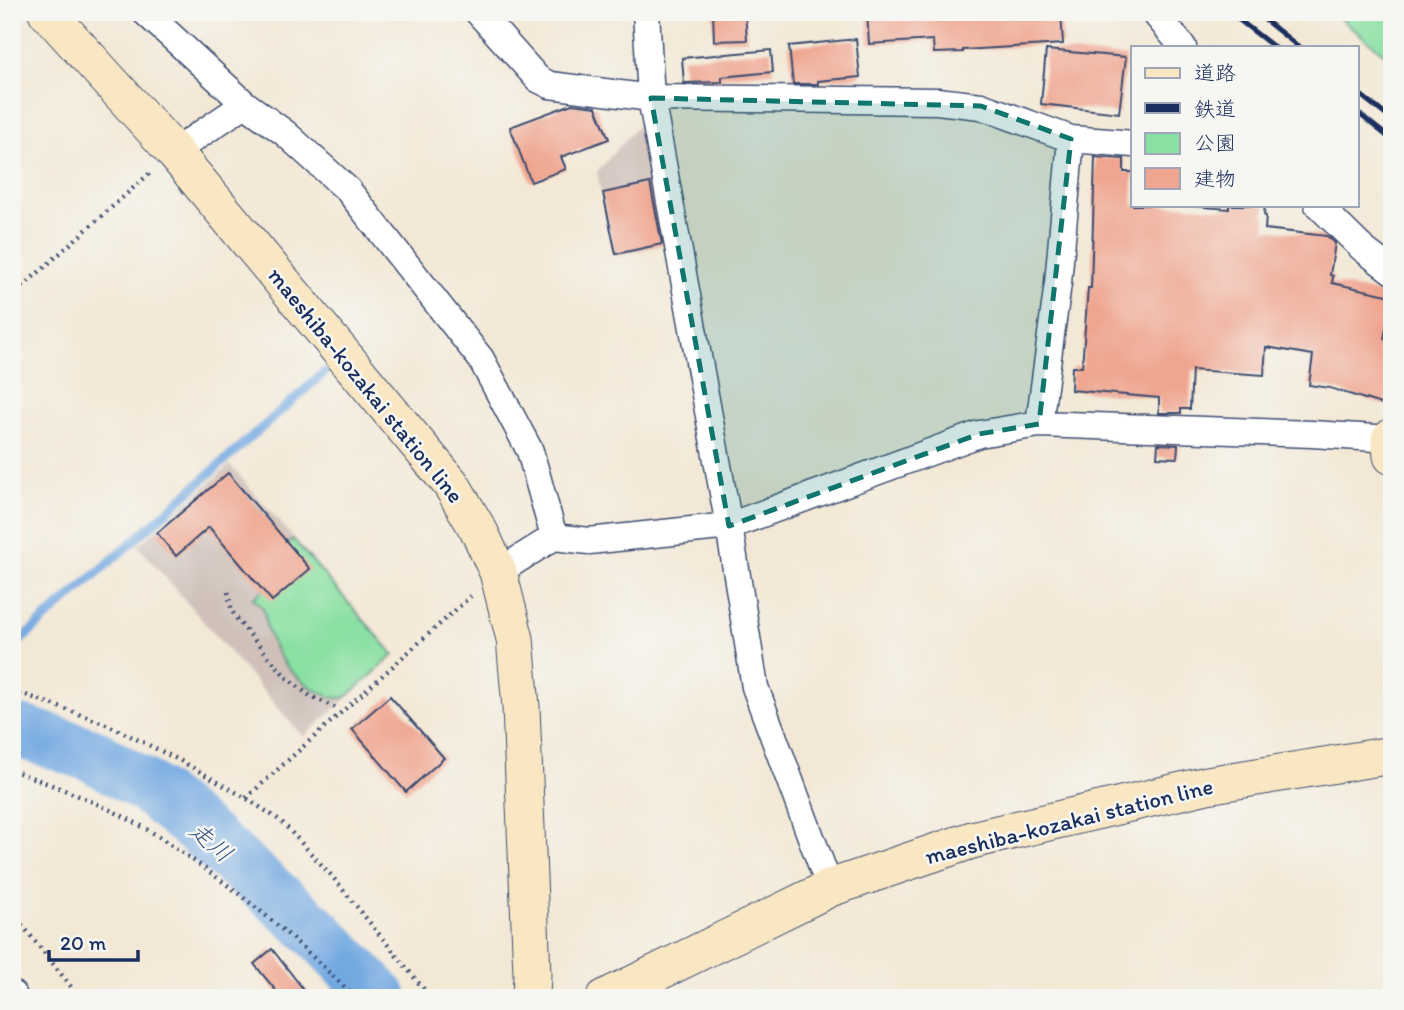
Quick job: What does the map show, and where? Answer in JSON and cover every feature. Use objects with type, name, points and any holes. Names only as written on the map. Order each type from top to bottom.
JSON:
[{"type":"main road","name":"maeshiba-kozakai station line","points":[[47,12],[174,152],[451,484],[480,533],[498,572],[515,639],[531,998]]},
{"type":"main road","name":"maeshiba-kozakai station line","points":[[605,998],[830,888],[972,840],[1207,785],[1392,755]]},
{"type":"street","points":[[145,12],[245,104],[285,133],[348,190],[481,359],[530,451],[554,537]]},
{"type":"street","points":[[478,12],[538,79],[550,85],[651,98],[937,101],[981,106],[1071,139],[1131,144]]},
{"type":"street","points":[[646,12],[651,98],[729,526],[755,687],[830,888]]},
{"type":"street","points":[[1154,12],[1182,46]]},
{"type":"street","points":[[174,152],[245,104]]},
{"type":"street","points":[[1039,424],[1058,283],[1071,139]]},
{"type":"street","points":[[1319,206],[1363,249],[1392,271]]},
{"type":"street","points":[[498,572],[554,537],[589,541],[729,526],[979,434],[1039,424],[1391,443]]},
{"type":"path","points":[[12,296],[174,152]]},
{"type":"path","points":[[246,798],[498,572]]},
{"type":"path","points":[[228,592],[232,611],[239,622],[286,677],[310,696],[336,708]]},
{"type":"path","points":[[12,695],[26,695],[106,724],[179,760],[281,821],[323,866],[431,998]]},
{"type":"path","points":[[12,770],[78,794],[153,833],[223,881],[287,933],[355,998]]},
{"type":"path","points":[[12,927],[19,921],[80,998]]},
{"type":"highlighted area","points":[[651,98],[981,106],[1071,139],[1039,424],[979,434],[729,526]]},
{"type":"shaded area","points":[[641,122],[666,244],[614,257],[597,172]]},
{"type":"shaded area","points":[[230,465],[395,655],[303,737],[138,546]]},
{"type":"green space","points":[[1332,12],[1392,12],[1392,60]]},
{"type":"green space","points":[[293,539],[394,655],[348,696],[328,696],[308,685],[286,666],[267,630],[264,611],[253,598],[287,571],[274,555]]},
{"type":"building","points":[[713,12],[745,12],[747,40],[714,41]]},
{"type":"building","points":[[867,12],[1061,12],[1063,44],[934,53],[933,40],[869,44]]},
{"type":"building","points":[[856,39],[860,77],[818,81],[818,84],[793,84],[789,46]]},
{"type":"building","points":[[771,50],[773,72],[722,77],[722,82],[684,83],[682,58]]},
{"type":"building","points":[[1046,50],[1126,57],[1119,113],[1041,104]]},
{"type":"building","points":[[572,104],[596,107],[609,139],[561,157],[566,169],[531,182],[510,127]]},
{"type":"building","points":[[1095,157],[1124,159],[1124,172],[1131,172],[1131,206],[1229,209],[1229,206],[1265,206],[1265,229],[1327,236],[1335,243],[1330,275],[1333,276],[1332,283],[1392,296],[1384,339],[1392,342],[1392,382],[1384,405],[1330,388],[1309,385],[1313,355],[1266,347],[1264,375],[1192,370],[1190,409],[1181,409],[1181,413],[1159,413],[1159,398],[1071,390],[1072,367],[1082,367],[1088,288],[1091,288]]},
{"type":"building","points":[[650,183],[662,244],[616,254],[603,193]]},
{"type":"building","points":[[1158,444],[1178,445],[1177,458],[1157,457]]},
{"type":"building","points":[[228,473],[310,569],[272,601],[209,527],[176,556],[157,533]]},
{"type":"building","points":[[390,696],[444,758],[406,792],[352,729]]},
{"type":"building","points":[[272,949],[310,998],[282,998],[254,964]]},
{"type":"waterway","points":[[12,648],[325,372]]},
{"type":"waterway","name":"走川","points":[[12,732],[25,733],[92,755],[147,787],[317,932],[381,998]]},
{"type":"railway","points":[[1229,12],[1273,46]]},
{"type":"railway","points":[[1255,12],[1298,46]]},
{"type":"railway","points":[[1358,93],[1392,120]]},
{"type":"railway","points":[[1358,113],[1392,140]]}]
